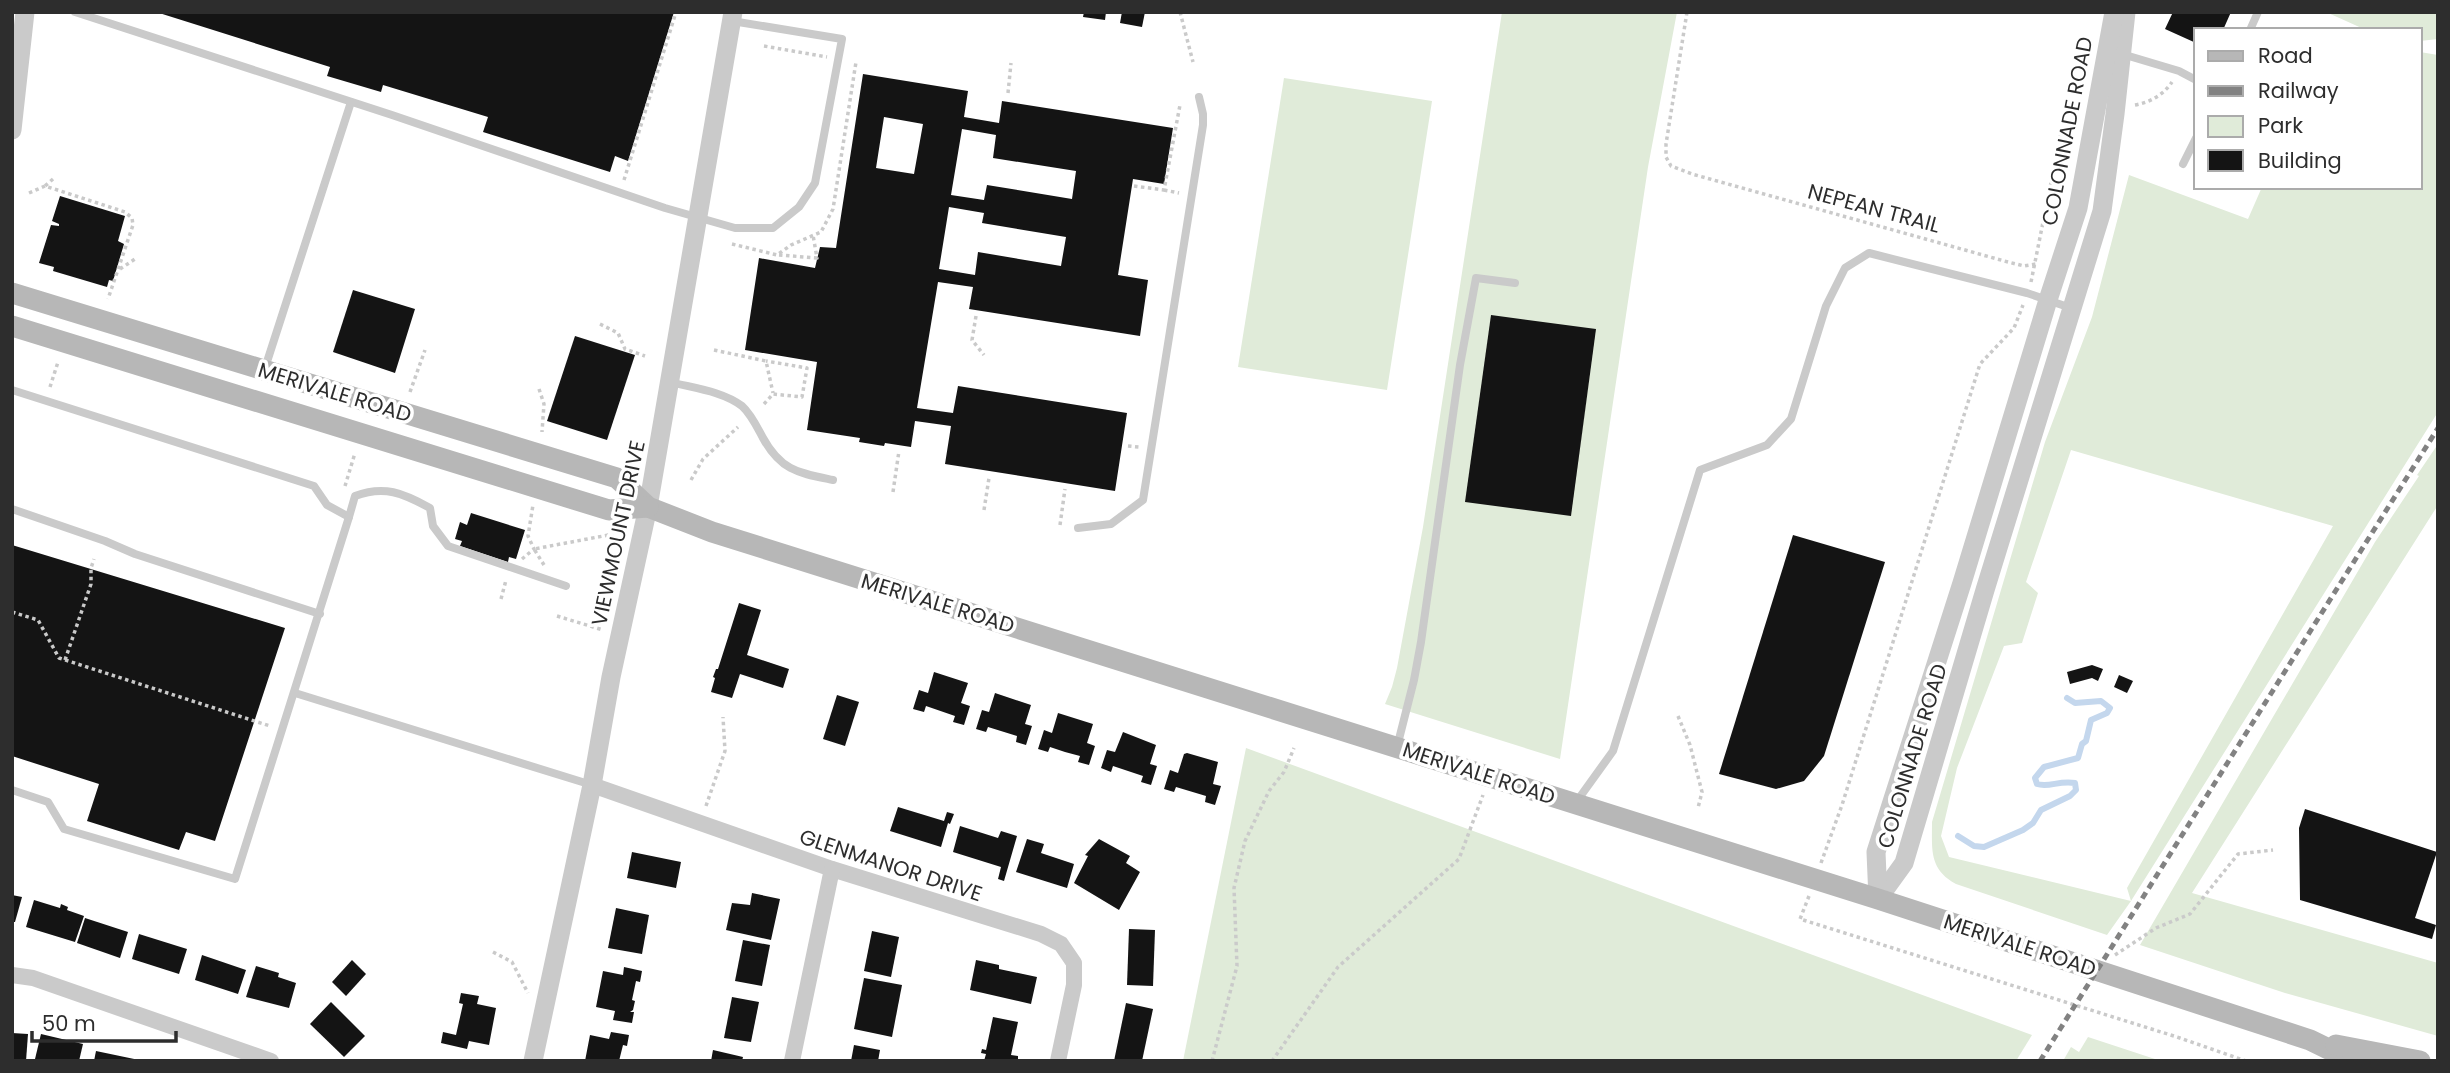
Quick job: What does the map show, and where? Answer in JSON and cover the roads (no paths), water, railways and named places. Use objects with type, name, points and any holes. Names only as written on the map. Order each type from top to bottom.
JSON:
[{"type":"main road","name":"MERIVALE ROAD","points":[[12,293],[617,478],[648,508]]},
{"type":"main road","name":"MERIVALE ROAD","points":[[12,326],[608,510],[648,508],[720,534],[1878,899],[2310,1040],[2420,1061]]},
{"type":"main road","name":"MERIVALE ROAD","points":[[2310,1040],[2353,1061]]},
{"type":"street","points":[[12,130],[25,12]]},
{"type":"street","name":"COLONNADE ROAD","points":[[1878,899],[1876,852],[2078,208],[2113,12]]},
{"type":"street","name":"COLONNADE ROAD","points":[[1878,899],[1904,863],[1984,590],[2102,211],[2126,12]]},
{"type":"street","name":"VIEWMOUNT DRIVE","points":[[534,1061],[592,785],[611,677],[648,508],[733,16]]},
{"type":"street","name":"GLENMANOR DRIVE","points":[[592,785],[832,869],[1041,934],[1061,944],[1074,963],[1073,985],[1058,1061]]},
{"type":"street","points":[[792,1061],[832,869]]},
{"type":"street","points":[[12,975],[33,978],[271,1061]]},
{"type":"lane","points":[[75,12],[698,218],[735,228],[773,228],[799,207],[815,183],[842,38],[733,16]]},
{"type":"lane","points":[[2251,28],[2258,12]]},
{"type":"lane","points":[[2122,54],[2179,71],[2194,79]]},
{"type":"lane","points":[[1078,528],[1111,524],[1143,500],[1203,125],[1199,97]]},
{"type":"lane","points":[[264,370],[351,102]]},
{"type":"lane","points":[[2183,164],[2194,142]]},
{"type":"lane","points":[[1576,804],[1613,751],[1700,470],[1767,444],[1791,419],[1826,306],[1845,268],[1869,253],[2071,308]]},
{"type":"lane","points":[[1396,747],[1421,642],[1460,365],[1476,278],[1516,283]]},
{"type":"lane","points":[[670,382],[721,396],[742,406],[757,426],[768,448],[782,462],[797,473],[833,480]]},
{"type":"lane","points":[[12,390],[314,485],[327,505],[349,517]]},
{"type":"lane","points":[[12,790],[48,802],[64,829],[234,879],[320,614],[355,496],[373,489],[407,495],[430,508],[433,526],[448,546],[566,586]]},
{"type":"lane","points":[[12,509],[106,541],[135,554],[320,614]]},
{"type":"lane","points":[[295,693],[592,785]]},
{"type":"waterway","points":[[1958,836],[1974,846],[1984,847],[2023,830],[2033,823],[2041,810],[2070,796],[2076,790],[2075,783],[2041,785],[2037,784],[2035,778],[2044,767],[2078,758],[2091,720],[2107,713],[2110,708],[2101,701],[2075,703],[2067,698]]},
{"type":"railway","points":[[2040,1061],[2438,428]]}]
